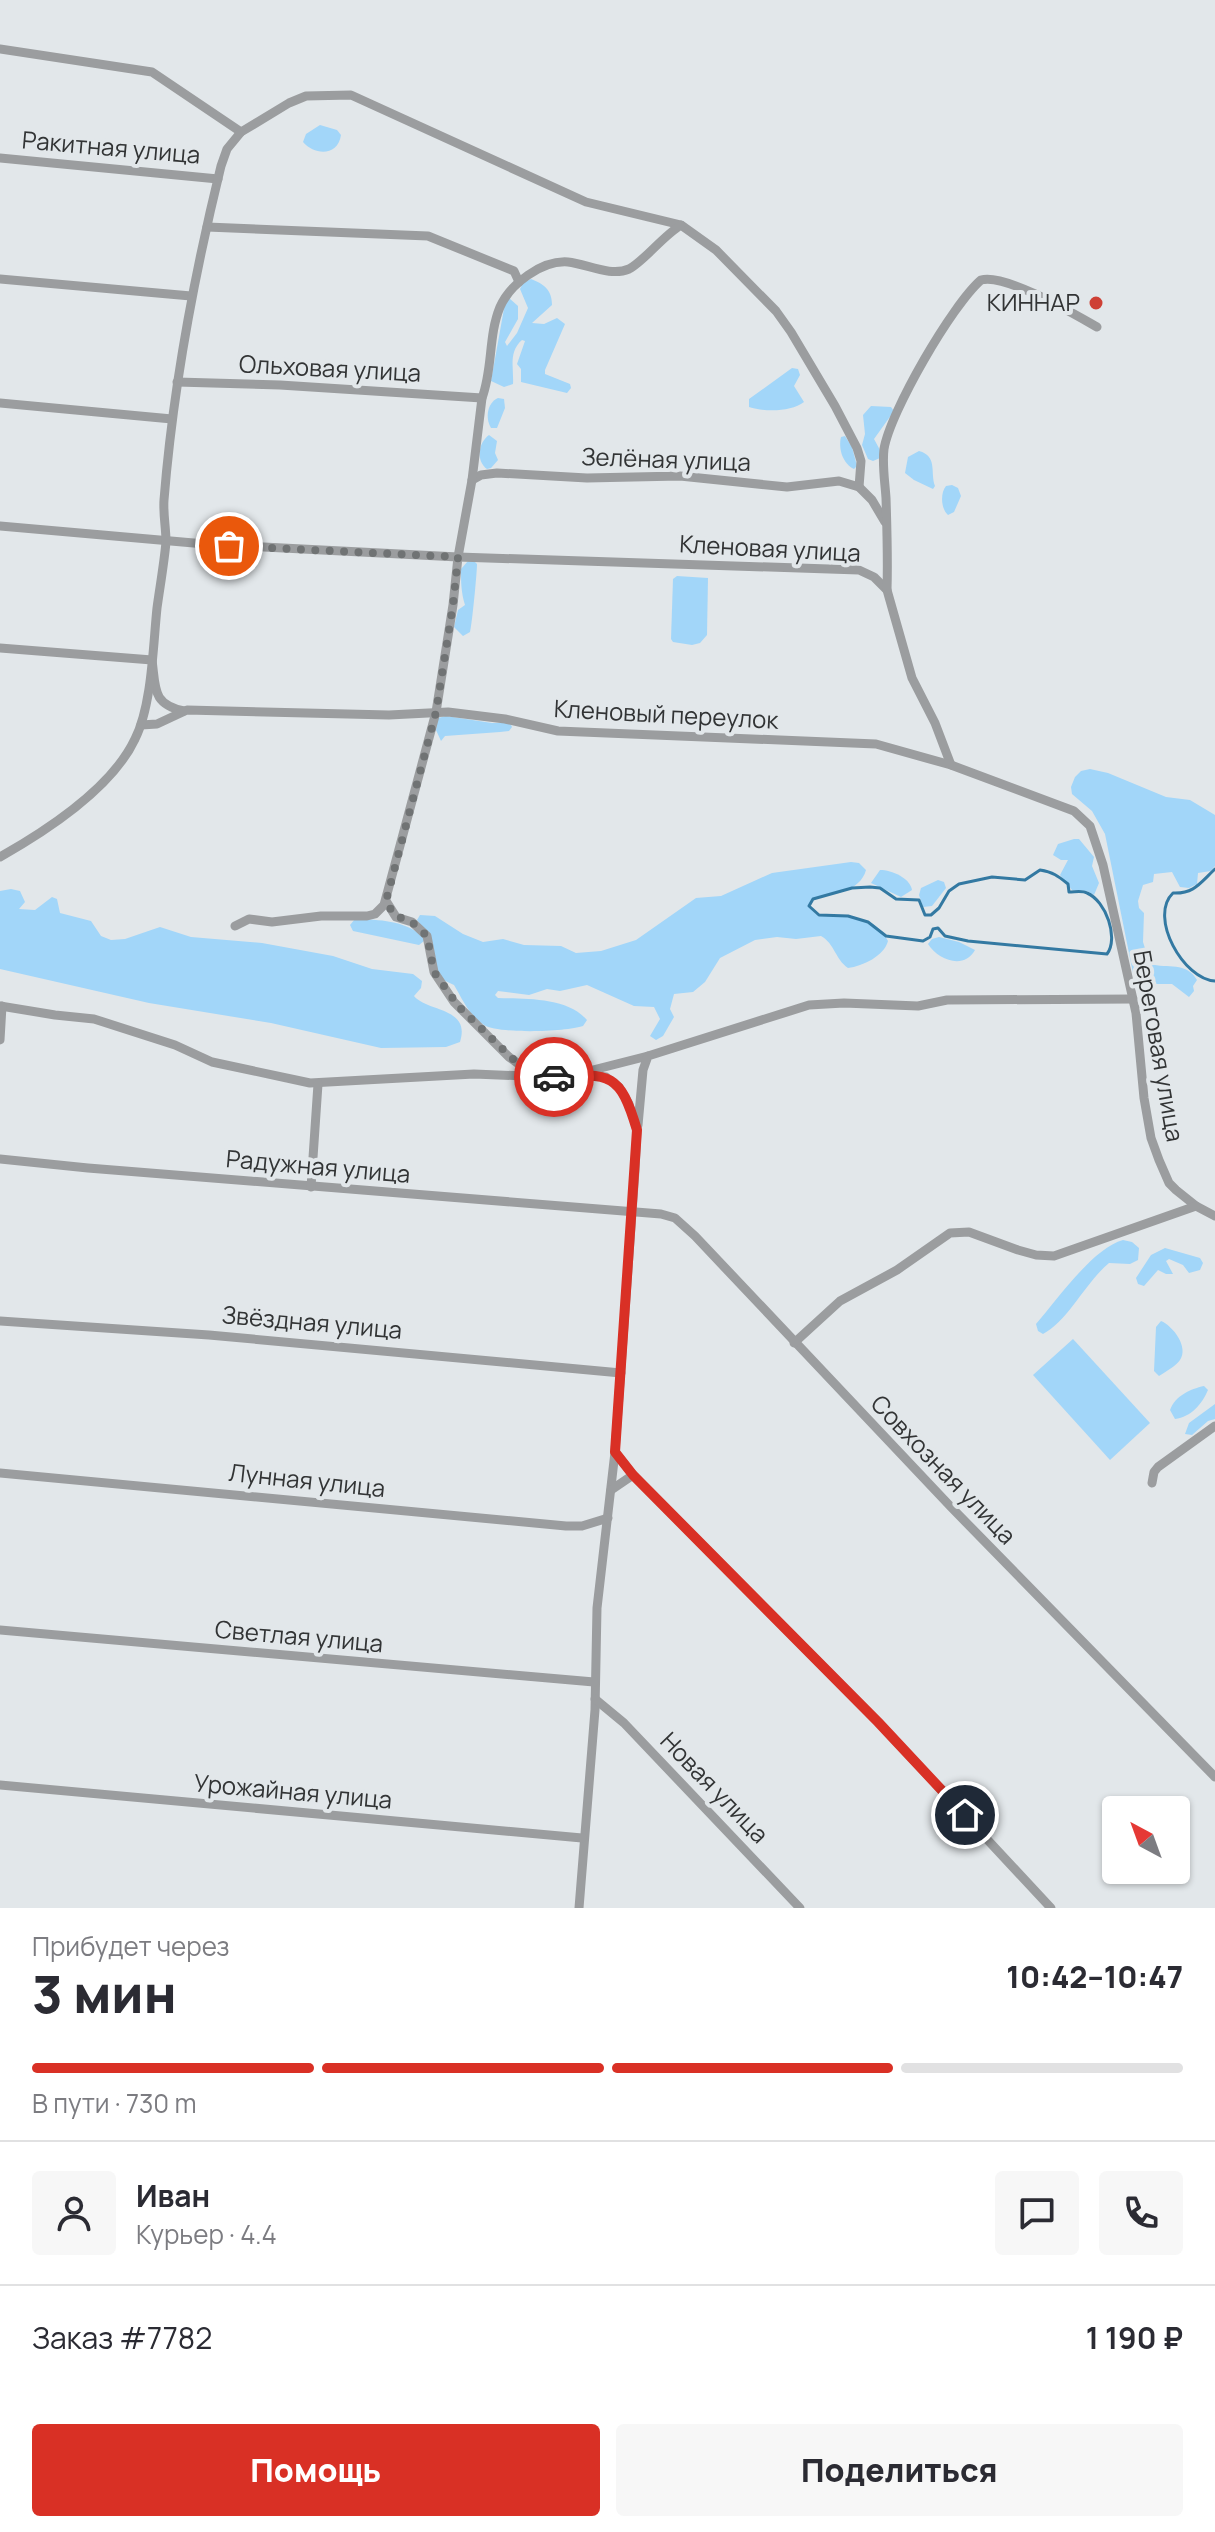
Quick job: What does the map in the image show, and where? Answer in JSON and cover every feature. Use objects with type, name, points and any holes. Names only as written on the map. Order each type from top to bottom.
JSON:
[{"type":"street","points":[[0,49],[152,72],[241,132]]},
{"type":"street","points":[[0,857],[45,830],[94,789],[134,742],[141,725],[166,540],[163,504],[177,382],[191,296],[218,179],[227,149],[241,132],[306,96],[351,95],[586,202],[681,225],[716,250],[776,311],[791,332],[857,448],[861,461],[859,487],[872,500],[887,525]]},
{"type":"street","name":"Ракитная улица","points":[[0,158],[218,179]]},
{"type":"street","points":[[235,926],[249,919],[272,922],[321,916],[367,916],[375,914],[386,901],[436,712],[482,398],[499,310],[519,282],[558,262],[612,271],[628,269],[681,225]]},
{"type":"street","points":[[207,227],[428,236],[514,271],[519,282]]},
{"type":"street","points":[[0,279],[191,296]]},
{"type":"street","points":[[887,590],[884,451],[891,425],[934,342],[978,282],[988,279],[1023,290],[1097,327]]},
{"type":"street","name":"Ольховая улица","points":[[177,382],[482,398]]},
{"type":"street","points":[[0,403],[172,419]]},
{"type":"street","name":"Зелёная улица","points":[[472,480],[497,473],[587,478],[680,476],[787,487],[839,481],[859,487]]},
{"type":"street","name":"Кленовая улица","points":[[0,526],[166,540],[458,557],[859,570],[874,577],[887,590],[912,678],[935,723],[951,765]]},
{"type":"street","points":[[0,648],[152,660]]},
{"type":"street","points":[[152,660],[158,696],[166,706],[184,711]]},
{"type":"street","name":"Кленовый переулок","points":[[141,725],[157,724],[184,711],[389,715],[436,712],[494,717],[558,731],[876,744],[951,765],[1048,799],[1080,816]]},
{"type":"street","name":"Береговая улица","points":[[1080,816],[1094,836],[1103,865],[1133,999],[1151,1138],[1169,1183],[1196,1206],[1215,1216]]},
{"type":"street","points":[[386,901],[394,915],[412,922],[427,936],[434,972],[454,1002],[509,1057],[537,1077]]},
{"type":"street","points":[[581,1074],[809,1005],[918,1006],[947,1000],[1133,999]]},
{"type":"street","points":[[0,1040],[1,1006],[94,1019],[175,1045],[212,1062],[282,1079],[318,1084],[474,1074],[537,1077],[581,1074],[606,1077],[619,1087],[629,1104],[637,1130]]},
{"type":"street","points":[[579,1908],[595,1699],[597,1608],[615,1452],[637,1130],[643,1070],[648,1056]]},
{"type":"street","points":[[311,1187],[318,1084]]},
{"type":"street","name":"Радужная улица","points":[[0,1159],[632,1214]]},
{"type":"street","points":[[794,1343],[840,1301],[897,1270],[950,1233],[969,1232],[1036,1255],[1054,1256],[1196,1206]]},
{"type":"street","name":"Совхозная улица","points":[[632,1214],[661,1214],[681,1222],[794,1343],[1215,1777]]},
{"type":"street","name":"Звёздная улица","points":[[0,1321],[209,1335],[621,1373]]},
{"type":"street","points":[[1152,1483],[1158,1467],[1211,1429],[1215,1442]]},
{"type":"street","points":[[615,1452],[633,1475],[878,1722],[1051,1908]]},
{"type":"street","name":"Лунная улица","points":[[0,1473],[566,1526],[582,1526],[608,1518]]},
{"type":"street","points":[[611,1490],[633,1475]]},
{"type":"street","name":"Светлая улица","points":[[0,1630],[594,1682]]},
{"type":"street","name":"Новая улица","points":[[595,1699],[624,1723],[800,1908]]},
{"type":"street","name":"Урожайная улица","points":[[0,1785],[582,1838]]},
{"type":"shaded area","points":[[320,125],[337,130],[341,135],[335,147],[325,152],[314,150],[303,142],[306,134]]},
{"type":"shaded area","points":[[531,279],[546,288],[552,305],[532,323],[544,324],[557,318],[565,324],[545,374],[570,384],[567,393],[521,382],[521,369],[517,364],[525,341],[522,340],[513,355],[513,384],[504,387],[491,381],[505,303],[509,298],[518,306],[518,319],[505,342],[507,346],[517,333],[528,308],[520,289],[523,283]]},
{"type":"shaded area","points":[[792,368],[798,369],[800,375],[794,386],[804,402],[778,410],[749,407],[749,399]]},
{"type":"shaded area","points":[[498,398],[504,399],[505,408],[497,428],[491,428],[488,411],[491,403]]},
{"type":"shaded area","points":[[871,406],[891,407],[894,411],[874,439],[880,450],[880,458],[873,461],[868,459],[862,445],[865,434],[863,415]]},
{"type":"shaded area","points":[[489,435],[497,441],[495,453],[498,460],[487,469],[483,466],[480,452],[482,443]]},
{"type":"shaded area","points":[[845,436],[852,447],[857,466],[854,469],[844,460],[841,451],[841,437]]},
{"type":"shaded area","points":[[919,451],[931,461],[933,489],[905,473],[908,457]]},
{"type":"shaded area","points":[[946,486],[958,488],[961,496],[954,512],[948,515],[942,497]]},
{"type":"shaded area","points":[[468,561],[474,561],[477,569],[470,632],[463,636],[454,627],[458,610],[465,605],[461,569]]},
{"type":"shaded area","points":[[677,576],[708,578],[707,635],[700,643],[692,645],[671,639],[673,579]]},
{"type":"shaded area","points":[[446,716],[510,723],[512,727],[509,731],[445,736],[441,741],[436,730],[438,718]]},
{"type":"shaded area","points":[[1090,769],[1108,773],[1166,797],[1190,800],[1215,815],[1215,866],[1211,871],[1198,873],[1197,884],[1189,888],[1180,887],[1172,872],[1154,874],[1153,882],[1143,885],[1138,901],[1144,913],[1143,942],[1150,964],[1182,968],[1193,974],[1197,980],[1189,997],[1172,984],[1141,984],[1133,973],[1105,834],[1092,811],[1072,794],[1075,777],[1081,771]]},
{"type":"shaded area","points":[[1079,839],[1094,857],[1092,866],[1099,883],[1094,895],[1072,890],[1060,875],[1068,860],[1053,855],[1058,844]]},
{"type":"shaded area","points":[[859,863],[866,870],[858,883],[845,891],[813,899],[809,906],[816,914],[856,918],[874,925],[888,941],[878,956],[848,968],[821,936],[755,940],[720,958],[705,982],[693,992],[674,994],[670,1009],[674,1017],[663,1036],[656,1040],[650,1036],[660,1019],[654,1007],[634,1006],[587,985],[560,991],[547,989],[529,995],[498,991],[495,995],[498,998],[533,999],[569,1007],[587,1020],[583,1026],[532,1031],[503,1030],[484,1025],[470,1011],[454,985],[439,978],[423,928],[417,920],[420,915],[435,916],[463,934],[483,942],[503,939],[524,945],[561,946],[576,953],[601,951],[636,940],[696,898],[721,896],[772,873]]},
{"type":"shaded area","points":[[880,870],[900,876],[912,890],[901,897],[871,883]]},
{"type":"shaded area","points":[[938,880],[944,882],[946,888],[932,906],[923,907],[919,895],[921,888]]},
{"type":"shaded area","points":[[0,891],[20,891],[25,902],[19,909],[35,910],[52,897],[57,899],[60,913],[91,921],[101,936],[111,940],[125,939],[160,927],[191,937],[262,943],[333,956],[372,969],[413,974],[422,981],[421,988],[414,996],[454,1016],[462,1031],[460,1042],[446,1047],[381,1048],[271,1023],[149,1003],[0,969]]},
{"type":"shaded area","points":[[355,919],[399,924],[423,936],[424,941],[419,945],[353,931],[350,925]]},
{"type":"shaded area","points":[[939,937],[975,950],[964,960],[944,958],[928,944]]},
{"type":"shaded area","points":[[1123,1240],[1139,1248],[1138,1260],[1130,1264],[1109,1263],[1052,1328],[1043,1334],[1038,1331],[1036,1324],[1076,1276],[1100,1253]]},
{"type":"shaded area","points":[[1165,1248],[1200,1258],[1203,1263],[1200,1270],[1189,1273],[1183,1265],[1169,1259],[1166,1261],[1173,1274],[1158,1270],[1144,1286],[1138,1284],[1136,1278],[1151,1255]]},
{"type":"shaded area","points":[[1161,1321],[1175,1332],[1183,1349],[1178,1362],[1159,1376],[1154,1371],[1156,1327]]},
{"type":"shaded area","points":[[1073,1339],[1150,1423],[1110,1460],[1033,1375]]},
{"type":"shaded area","points":[[1204,1386],[1208,1390],[1199,1405],[1186,1416],[1175,1419],[1170,1410],[1175,1401],[1188,1391]]},
{"type":"shaded area","points":[[1215,1404],[1215,1419],[1192,1435],[1185,1434],[1189,1423]]},
{"type":"waterway","points":[[1215,869],[1192,890],[1173,893],[1166,904],[1165,917],[1167,931],[1181,959],[1203,978],[1215,981]]},
{"type":"waterway","points":[[1040,870],[1052,873],[1068,884],[1069,892],[1085,892],[1100,904],[1111,930],[1112,939],[1107,954],[968,941],[945,936],[938,928],[933,929],[930,937],[923,941],[886,936],[868,922],[848,916],[819,915],[809,906],[813,899],[852,888],[870,887],[880,888],[896,899],[919,900],[925,915],[931,915],[949,891],[959,884],[992,877],[1025,880],[1040,870]]},
{"type":"way so far","points":[[229,546],[458,557],[436,712],[423,771],[386,901],[394,915],[409,920],[427,936],[434,972],[459,1007],[518,1064],[537,1077],[554,1077]]},
{"type":"place","name":"КИННАР","points":[[1096,303]]},
{"type":"route","points":[[554,1077],[581,1074],[606,1077],[614,1082],[624,1093],[637,1130],[615,1452],[633,1475],[732,1572],[965,1815]]}]
